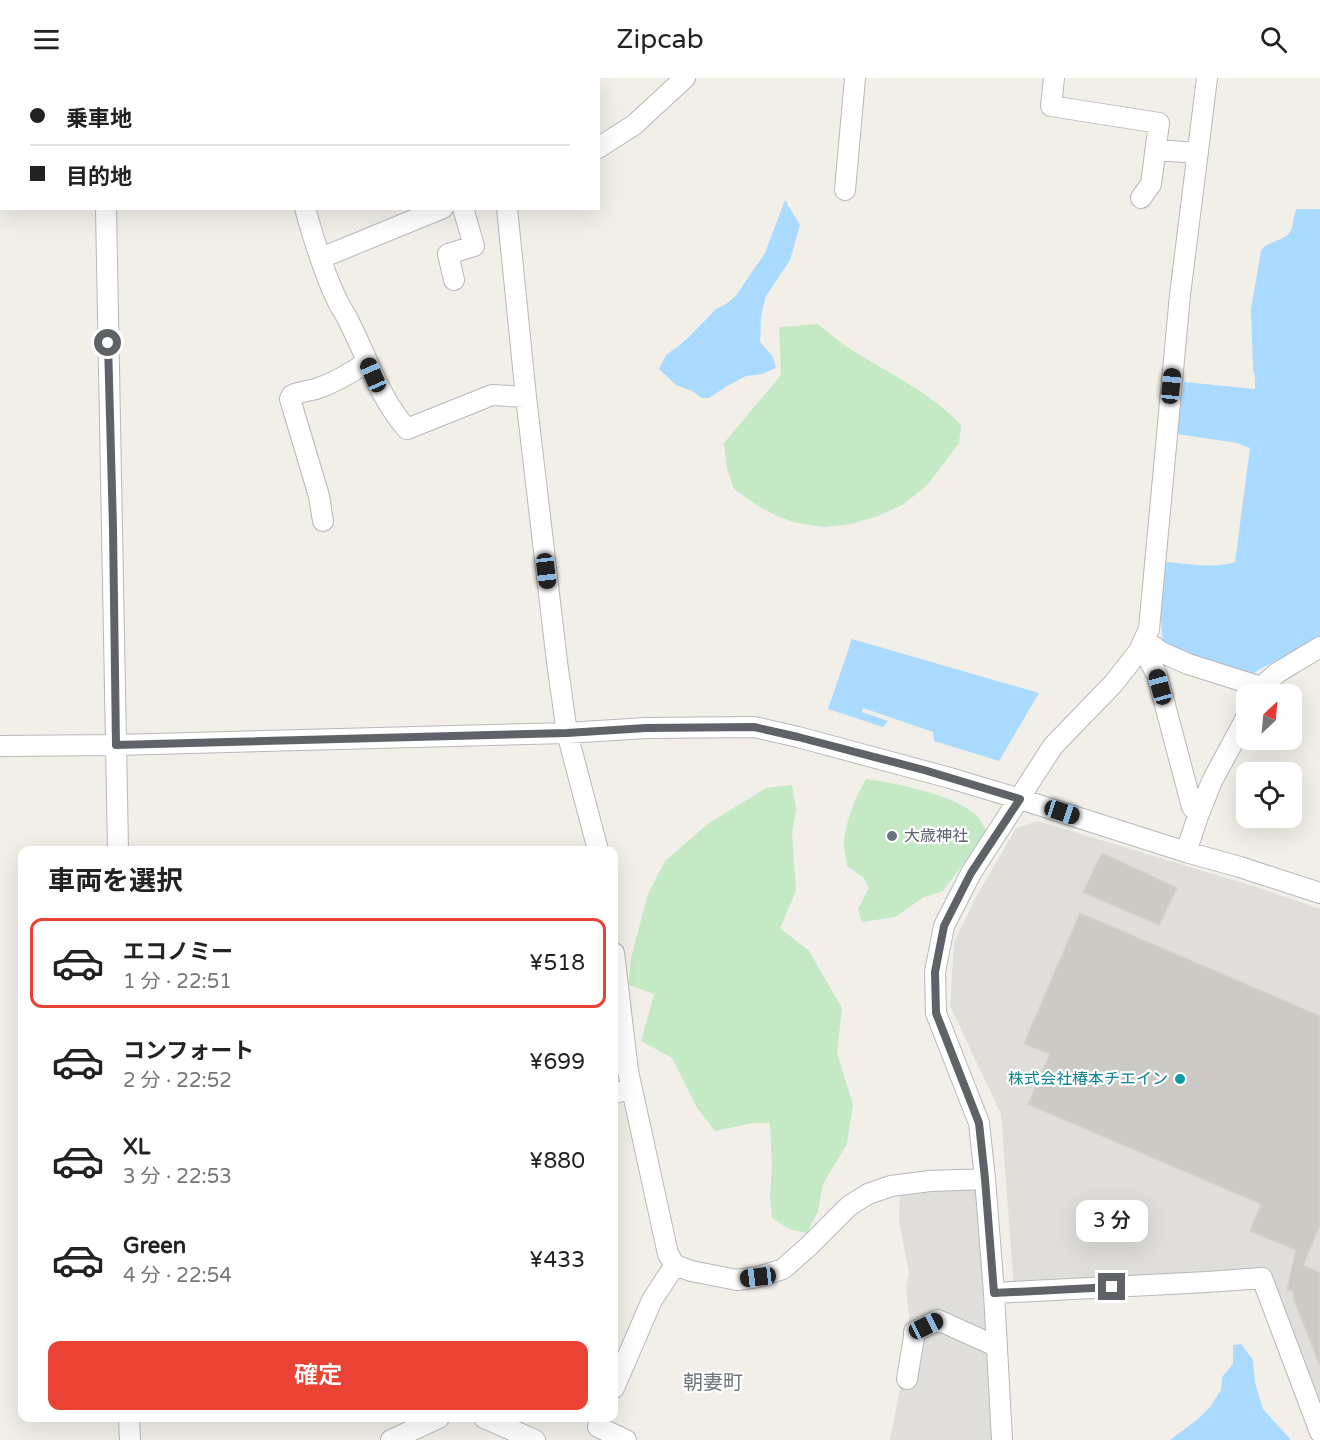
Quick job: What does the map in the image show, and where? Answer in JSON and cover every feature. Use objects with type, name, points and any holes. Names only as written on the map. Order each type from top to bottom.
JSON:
[{"type":"street","points":[[600,147],[634,125],[685,78]]},
{"type":"street","points":[[845,190],[855,78]]},
{"type":"street","points":[[1054,78],[1051,106],[1159,123],[1151,184],[1141,198]]},
{"type":"street","points":[[1199,814],[1192,807],[1157,675],[1149,660],[1149,629],[1180,296],[1207,78]]},
{"type":"street","points":[[1156,150],[1198,153]]},
{"type":"street","points":[[106,210],[118,846]]},
{"type":"street","points":[[305,210],[310,229],[337,300],[373,375],[407,429],[492,395],[526,397]]},
{"type":"street","points":[[321,258],[438,210]]},
{"type":"street","points":[[454,280],[448,254],[474,246],[463,210]]},
{"type":"street","points":[[507,210],[555,652],[567,733],[597,846]]},
{"type":"street","points":[[323,520],[319,496],[290,399],[292,395],[316,389],[347,375],[367,362]]},
{"type":"street","points":[[1150,643],[1188,664],[1243,684]]},
{"type":"street","points":[[1002,1440],[994,1293],[979,1123],[936,1013],[935,972],[944,926],[971,873],[1053,746],[1113,684],[1139,651],[1150,643]]},
{"type":"street","points":[[1266,684],[1277,674],[1320,647]]},
{"type":"street","points":[[0,746],[116,745],[567,733],[646,728],[754,727],[924,770],[1320,893]]},
{"type":"street","points":[[1186,852],[1212,781],[1236,737]]},
{"type":"street","points":[[618,1014],[623,1091],[668,1254],[675,1265],[720,1278],[737,1280],[758,1277],[783,1269],[849,1206],[868,1194],[891,1186],[921,1182],[985,1179]]},
{"type":"street","points":[[618,1375],[652,1300],[675,1265]]},
{"type":"street","points":[[994,1293],[1262,1278],[1320,1431]]},
{"type":"street","points":[[907,1379],[914,1332],[938,1320],[991,1344],[996,1343]]},
{"type":"street","points":[[129,1422],[130,1440]]},
{"type":"street","points":[[391,1440],[430,1422]]},
{"type":"street","points":[[493,1422],[535,1440]]},
{"type":"street","points":[[598,1428],[626,1440]]},
{"type":"shaded area","points":[[1038,821],[1253,886],[1320,909],[1320,1414],[1265,1273],[1014,1289],[1001,1114],[950,1006],[954,943],[974,901],[1016,828]]},
{"type":"shaded area","points":[[900,1185],[977,1187],[986,1291],[994,1440],[890,1440],[911,1334],[906,1289],[909,1273],[899,1220]]},
{"type":"green space","points":[[818,324],[848,347],[923,393],[961,425],[959,443],[927,485],[904,504],[878,516],[851,524],[824,527],[793,522],[775,515],[734,489],[727,469],[724,443],[781,375],[779,327]]},
{"type":"green space","points":[[866,779],[907,787],[951,800],[976,815],[987,832],[943,891],[924,897],[895,917],[862,922],[858,909],[869,888],[864,878],[847,866],[844,842],[852,809]]},
{"type":"green space","points":[[792,785],[796,809],[792,834],[796,891],[780,928],[809,951],[842,1008],[837,1053],[853,1105],[847,1144],[823,1184],[818,1211],[807,1233],[789,1229],[772,1218],[770,1123],[753,1123],[715,1131],[697,1108],[672,1058],[641,1041],[654,994],[629,985],[631,958],[648,894],[665,861],[709,823],[766,788]]},
{"type":"water","points":[[785,200],[800,225],[790,260],[766,296],[761,316],[760,342],[773,357],[776,368],[762,374],[746,376],[709,398],[702,398],[676,385],[659,369],[666,355],[689,337],[716,309],[735,297],[765,253]]},
{"type":"water","points":[[1297,209],[1320,209],[1320,636],[1255,672],[1255,679],[1166,647],[1161,618],[1162,582],[1164,563],[1167,562],[1209,566],[1235,562],[1250,448],[1237,443],[1177,434],[1184,382],[1255,389],[1251,309],[1261,251],[1289,233]]},
{"type":"water","points":[[852,639],[1039,693],[999,761],[934,741],[933,732],[863,708],[862,712],[888,721],[883,727],[828,709]]},
{"type":"water","points":[[1241,1344],[1253,1360],[1255,1383],[1263,1409],[1291,1440],[1170,1440],[1210,1407],[1221,1390],[1222,1377],[1233,1364],[1233,1345]]},
{"type":"building","points":[[1102,853],[1177,888],[1159,925],[1083,892]]},
{"type":"building","name":"株式会社椿本チエイン","points":[[1080,913],[1320,1016],[1320,1225],[1303,1265],[1320,1273],[1320,1366],[1294,1300],[1293,1289],[1292,1291],[1287,1290],[1296,1250],[1250,1231],[1261,1204],[1028,1104],[1050,1054],[1024,1044]]},
{"type":"place","name":"大歳神社","points":[[892,836]]},
{"type":"place","name":"株式会社椿本チエイン","points":[[1180,1079]]},
{"type":"district","name":"朝妻町","points":[[713,1383]]},
{"type":"route","points":[[108,343],[116,745],[567,733],[646,728],[754,727],[924,770],[1020,799],[971,873],[944,926],[935,972],[936,1013],[979,1123],[994,1293],[1112,1287]]}]
